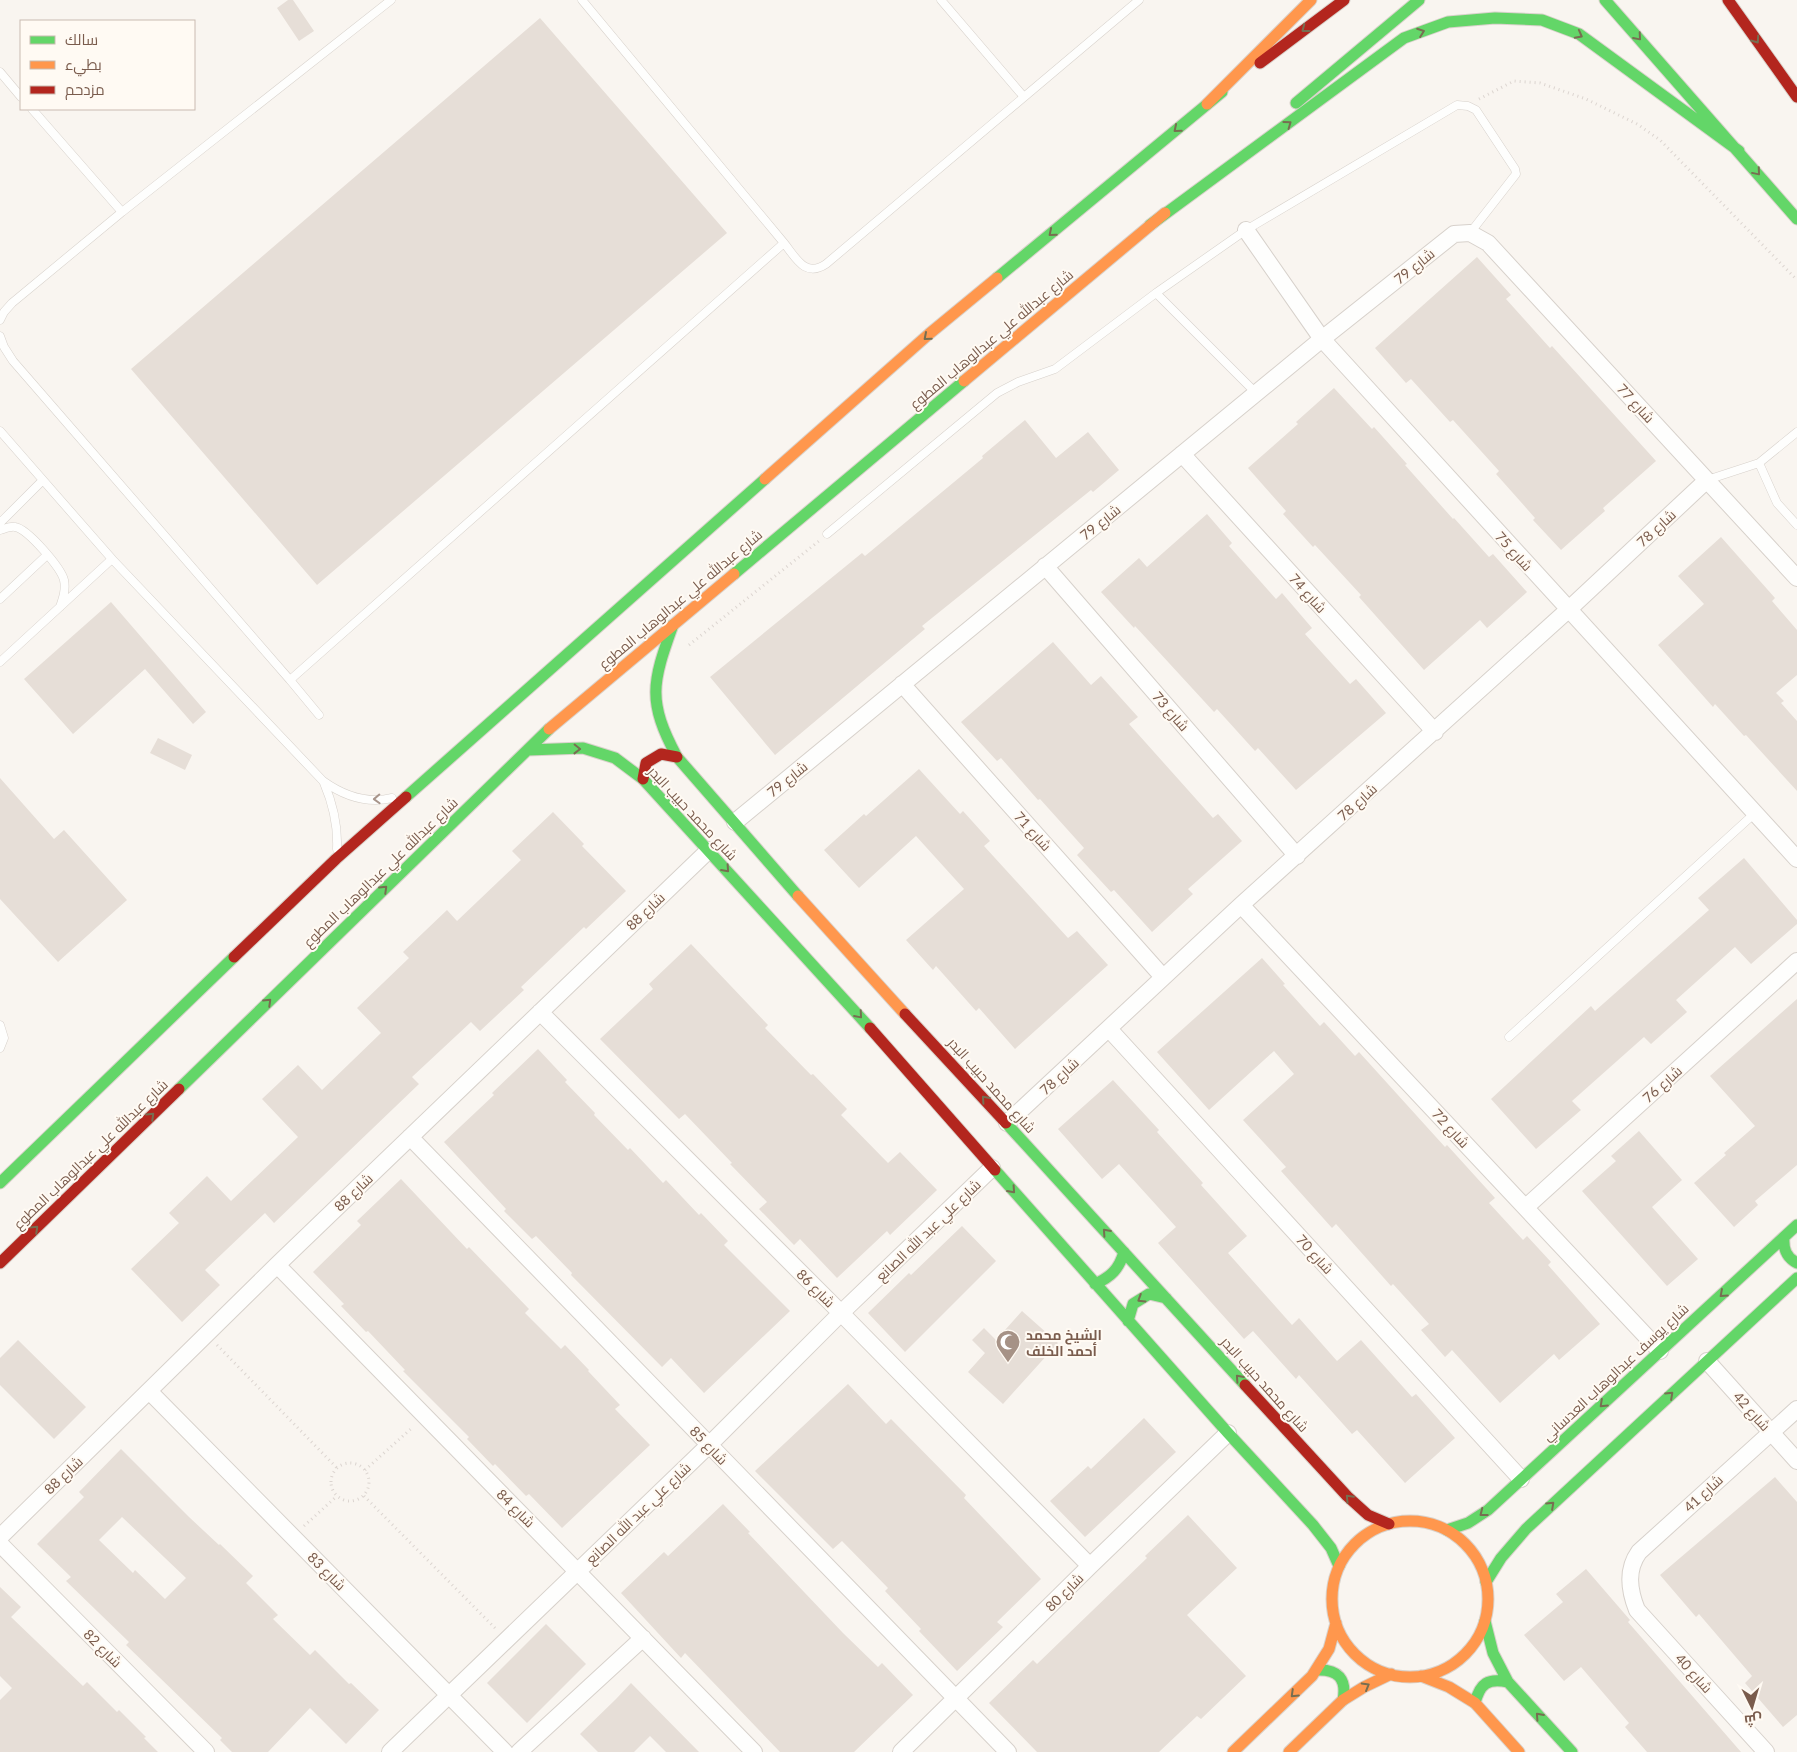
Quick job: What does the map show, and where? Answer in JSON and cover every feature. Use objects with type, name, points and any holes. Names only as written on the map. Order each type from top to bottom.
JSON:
[{"type":"main road","points":[[1207,104],[1312,0]]},
{"type":"main road","points":[[0,1183],[336,859],[930,334],[1207,104],[1344,0]]},
{"type":"main road","name":"شارع عبدالله علي عبدالوهاب المطوع","points":[[0,1263],[561,718],[1419,0]]},
{"type":"main road","points":[[1606,0],[1797,220]]},
{"type":"main road","points":[[1728,0],[1797,97]]},
{"type":"main road","points":[[1150,225],[1404,38],[1448,22],[1495,18],[1542,20],[1579,34],[1739,151]]},
{"type":"main road","name":"شارع محمد حبيب البدر","points":[[672,625],[658,670],[655,703],[664,735],[677,757],[832,934],[872,975],[1355,1504],[1368,1515],[1389,1524]]},
{"type":"main road","name":"شارع محمد حبيب البدر","points":[[528,750],[583,748],[615,758],[643,779],[843,998],[1228,1433],[1319,1531],[1336,1556],[1339,1566]]},
{"type":"main road","points":[[643,779],[646,763],[661,754],[677,757]]},
{"type":"main road","points":[[830,948],[832,934]]},
{"type":"main road","points":[[803,956],[818,957]]},
{"type":"main road","points":[[859,978],[872,975]]},
{"type":"main road","points":[[843,998],[849,986]]},
{"type":"main road","points":[[0,1165],[28,1157]]},
{"type":"main road","name":"شارع يوسف عبدالوهاب العدساني","points":[[1447,1530],[1476,1519],[1748,1272],[1797,1225]]},
{"type":"main road","points":[[1784,1236],[1783,1245],[1785,1253],[1790,1260],[1797,1263]]},
{"type":"main road","points":[[1095,1284],[1110,1278],[1120,1267],[1124,1252]]},
{"type":"main road","points":[[1748,1272],[1756,1271],[1764,1274]]},
{"type":"main road","points":[[1486,1582],[1501,1558],[1526,1529],[1797,1278]]},
{"type":"main road","points":[[1768,1305],[1773,1297],[1773,1288]]},
{"type":"main road","points":[[1128,1321],[1133,1304],[1149,1294],[1166,1298]]},
{"type":"main road","points":[[1404,1521],[1433,1524],[1447,1530],[1468,1547],[1482,1569],[1486,1582],[1488,1595],[1485,1621],[1479,1634],[1471,1647],[1461,1657],[1435,1672],[1421,1676],[1406,1676],[1379,1670],[1357,1656],[1341,1635],[1336,1623],[1332,1594],[1339,1566],[1346,1554],[1376,1528],[1404,1521]]},
{"type":"main road","points":[[1485,1621],[1492,1652],[1508,1682],[1572,1752]]},
{"type":"main road","points":[[1233,1752],[1302,1686],[1316,1670],[1329,1649],[1336,1623]]},
{"type":"main road","points":[[1316,1670],[1325,1669],[1333,1671],[1340,1676],[1344,1684],[1343,1700]]},
{"type":"main road","points":[[1289,1752],[1343,1700],[1391,1674]]},
{"type":"main road","points":[[1421,1676],[1451,1687],[1475,1703],[1519,1752]]},
{"type":"main road","points":[[1475,1703],[1477,1692],[1485,1682],[1497,1679],[1508,1682]]},
{"type":"street","name":"شارع 75","points":[[1246,230],[1322,339],[1797,859]]},
{"type":"street","name":"شارع 79","points":[[735,822],[1322,339],[1454,234],[1470,232]]},
{"type":"street","name":"شارع 77","points":[[1470,232],[1488,243],[1797,578]]},
{"type":"street","name":"شارع 74","points":[[1182,454],[1434,732]]},
{"type":"street","name":"شارع 78","points":[[1007,1124],[1241,905],[1568,610],[1707,480]]},
{"type":"street","name":"شارع 73","points":[[1045,566],[1297,856]]},
{"type":"street","name":"شارع 71","points":[[902,684],[1163,977]]},
{"type":"street","name":"شارع 88","points":[[0,1537],[277,1265],[709,850]]},
{"type":"street","name":"شارع 72","points":[[1241,905],[1660,1351]]},
{"type":"street","name":"شارع 76","points":[[1526,1207],[1797,961]]},
{"type":"street","name":"شارع 86","points":[[540,1012],[841,1313],[1090,1566]]},
{"type":"street","name":"شارع 70","points":[[1109,1028],[1521,1479]]},
{"type":"street","name":"شارع 85","points":[[410,1137],[1008,1752]]},
{"type":"street","name":"شارع علي عبد الله الصانع","points":[[390,1752],[709,1445],[841,1313],[992,1168]]},
{"type":"street","name":"شارع 84","points":[[277,1265],[754,1752]]},
{"type":"street","name":"شارع 42","points":[[1707,1361],[1797,1461]]},
{"type":"street","name":"شارع 83","points":[[149,1391],[504,1752]]},
{"type":"street","name":"شارع 41","points":[[1630,1589],[1631,1568],[1639,1552],[1797,1408]]},
{"type":"street","name":"شارع 80","points":[[901,1752],[1228,1433]]},
{"type":"street","name":"شارع 82","points":[[0,1544],[206,1752]]},
{"type":"street","name":"شارع 40","points":[[1630,1589],[1637,1610],[1642,1616],[1766,1752]]},
{"type":"street","points":[[520,1752],[643,1638]]},
{"type":"lane","points":[[0,320],[12,303],[122,212],[391,0]]},
{"type":"lane","points":[[582,0],[804,267],[814,270],[819,269],[1139,0]]},
{"type":"lane","points":[[941,0],[1024,97]]},
{"type":"lane","points":[[0,72],[20,96]]},
{"type":"lane","points":[[827,534],[997,393],[1018,382],[1055,369],[1156,293],[1246,230],[1457,105],[1468,106],[1476,110],[1515,169],[1516,174],[1470,232]]},
{"type":"lane","points":[[33,110],[122,212]]},
{"type":"lane","points":[[290,680],[784,243]]},
{"type":"lane","points":[[1156,293],[1256,393]]},
{"type":"lane","points":[[0,336],[4,347],[13,361],[290,680],[319,716]]},
{"type":"lane","points":[[0,431],[42,481],[112,558],[323,781],[346,795],[372,800],[399,796],[422,784]]},
{"type":"lane","points":[[1707,480],[1759,463],[1797,432]]},
{"type":"lane","points":[[1759,463],[1777,503],[1797,525]]},
{"type":"lane","points":[[0,523],[42,481]]},
{"type":"lane","points":[[0,530],[15,527],[24,531],[59,567],[64,579],[65,591],[60,607]]},
{"type":"lane","points":[[0,599],[47,555]]},
{"type":"lane","points":[[0,662],[112,558]]},
{"type":"lane","points":[[323,781],[329,796],[336,827],[336,859]]},
{"type":"lane","points":[[1509,1037],[1756,813]]},
{"type":"lane","points":[[0,1025],[4,1038],[0,1048]]},
{"type":"path","points":[[1468,106],[1514,80],[1540,83],[1586,98],[1637,124],[1660,140],[1797,280]]},
{"type":"path","points":[[688,645],[827,534]]},
{"type":"path","points":[[207,1334],[337,1468]]},
{"type":"path","points":[[365,1470],[425,1416]]},
{"type":"path","points":[[352,1463],[365,1470],[369,1476],[370,1484],[364,1496],[350,1502],[337,1496],[332,1489],[331,1482],[337,1468],[344,1464],[352,1463]]},
{"type":"path","points":[[293,1537],[337,1496]]},
{"type":"path","points":[[364,1496],[507,1640]]},
{"type":"building","points":[[288,0],[293,0],[314,31],[299,41],[277,8]]},
{"type":"building","points":[[540,18],[727,233],[317,585],[131,369]]},
{"type":"building","points":[[1477,257],[1511,295],[1506,299],[1550,348],[1552,346],[1656,461],[1603,508],[1605,511],[1561,550],[1533,520],[1535,518],[1496,474],[1499,471],[1453,420],[1450,422],[1411,379],[1406,383],[1375,348]]},
{"type":"building","points":[[1334,388],[1372,429],[1374,427],[1453,519],[1489,557],[1493,554],[1527,592],[1487,628],[1480,620],[1424,670],[1359,597],[1361,595],[1315,545],[1313,547],[1283,514],[1286,511],[1248,468],[1298,424],[1296,422]]},
{"type":"building","points":[[1025,420],[1056,458],[1088,432],[1119,470],[1093,492],[1091,490],[922,626],[925,629],[775,755],[710,677],[862,553],[865,556],[983,458],[982,456]]},
{"type":"building","points":[[1207,514],[1232,543],[1229,546],[1276,599],[1282,593],[1312,628],[1305,634],[1350,684],[1356,679],[1386,713],[1296,790],[1258,748],[1255,751],[1217,709],[1214,712],[1101,592],[1139,558],[1147,567]]},
{"type":"building","points":[[1721,537],[1775,598],[1772,601],[1797,630],[1797,675],[1776,693],[1784,701],[1781,703],[1797,721],[1797,791],[1715,704],[1713,707],[1658,645],[1704,604],[1678,576]]},
{"type":"building","points":[[111,602],[206,712],[193,724],[145,669],[73,734],[24,679]]},
{"type":"building","points":[[1053,642],[1091,685],[1101,676],[1138,717],[1129,724],[1213,818],[1218,814],[1242,841],[1188,889],[1193,894],[1152,932],[1114,890],[1111,892],[1077,855],[1084,848],[1040,799],[1038,800],[1001,758],[997,761],[961,722]]},
{"type":"building","points":[[158,738],[192,755],[185,770],[150,753]]},
{"type":"building","points":[[919,769],[960,814],[963,811],[990,841],[984,846],[1068,938],[1077,931],[1108,965],[1015,1049],[979,1008],[976,1011],[936,966],[933,970],[906,940],[964,889],[916,836],[859,888],[824,850]]},
{"type":"building","points":[[0,778],[54,839],[64,830],[127,900],[58,962],[0,899]]},
{"type":"building","points":[[553,812],[584,844],[582,846],[626,891],[586,929],[584,927],[521,987],[524,990],[480,1031],[471,1022],[412,1077],[419,1084],[274,1223],[265,1213],[205,1270],[220,1285],[182,1322],[131,1269],[179,1223],[169,1213],[207,1176],[231,1201],[298,1137],[262,1099],[298,1065],[322,1090],[381,1033],[357,1008],[409,958],[403,952],[447,910],[457,921],[521,860],[512,851]]},
{"type":"building","points":[[1744,858],[1797,920],[1797,924],[1751,964],[1735,947],[1676,1000],[1687,1012],[1651,1044],[1644,1037],[1572,1101],[1581,1110],[1536,1149],[1491,1099],[1591,1006],[1595,1011],[1709,910],[1698,898]]},
{"type":"building","points":[[691,944],[768,1025],[765,1028],[847,1109],[841,1115],[888,1163],[900,1152],[937,1190],[890,1235],[887,1231],[837,1278],[800,1239],[794,1245],[759,1209],[767,1202],[685,1114],[679,1119],[600,1039],[653,989],[649,984]]},
{"type":"building","points":[[1262,958],[1285,984],[1283,985],[1320,1026],[1324,1022],[1355,1056],[1359,1052],[1445,1147],[1447,1145],[1495,1198],[1489,1203],[1523,1240],[1527,1236],[1551,1262],[1548,1265],[1600,1324],[1559,1360],[1554,1354],[1500,1403],[1452,1350],[1445,1357],[1421,1330],[1429,1324],[1393,1284],[1391,1286],[1336,1224],[1332,1228],[1281,1171],[1286,1167],[1243,1120],[1294,1074],[1274,1051],[1209,1110],[1157,1052]]},
{"type":"building","points":[[1797,999],[1797,1165],[1755,1201],[1758,1205],[1734,1227],[1694,1183],[1755,1126],[1710,1076]]},
{"type":"building","points":[[538,1049],[567,1080],[565,1082],[595,1113],[594,1115],[628,1150],[630,1148],[663,1183],[666,1180],[699,1215],[701,1213],[728,1241],[724,1245],[790,1311],[704,1393],[671,1358],[662,1367],[571,1275],[572,1273],[536,1236],[532,1239],[504,1211],[506,1209],[444,1142],[494,1095],[492,1093]]},
{"type":"building","points":[[1113,1080],[1159,1130],[1157,1132],[1203,1183],[1201,1185],[1247,1236],[1228,1253],[1292,1325],[1299,1318],[1337,1361],[1361,1340],[1412,1397],[1416,1394],[1455,1438],[1405,1483],[1357,1430],[1352,1434],[1299,1375],[1296,1379],[1253,1331],[1244,1339],[1158,1243],[1176,1227],[1119,1164],[1102,1179],[1058,1129]]},
{"type":"building","points":[[1639,1131],[1682,1180],[1652,1207],[1698,1259],[1667,1286],[1582,1191],[1616,1161],[1611,1156]]},
{"type":"building","points":[[401,1179],[467,1249],[469,1247],[529,1309],[525,1313],[561,1349],[565,1345],[589,1370],[620,1405],[615,1409],[650,1445],[562,1528],[529,1494],[526,1496],[495,1464],[493,1466],[467,1439],[469,1437],[403,1371],[405,1370],[368,1331],[366,1332],[341,1306],[344,1304],[313,1272],[361,1225],[357,1221]]},
{"type":"building","points":[[962,1226],[996,1261],[905,1352],[868,1313],[909,1273],[911,1275]]},
{"type":"building","name":"الشيخ محمد أحمد الخلف","points":[[1022,1311],[1058,1343],[1003,1404],[968,1372],[985,1353],[972,1340],[984,1328],[996,1340]]},
{"type":"building","points":[[18,1340],[86,1407],[54,1439],[0,1385],[0,1358]]},
{"type":"building","points":[[848,1384],[886,1424],[891,1419],[966,1495],[964,1498],[1041,1579],[997,1622],[1003,1627],[957,1671],[885,1591],[888,1588],[842,1541],[833,1549],[755,1471]]},
{"type":"building","points":[[1144,1418],[1176,1452],[1085,1537],[1050,1501],[1088,1466],[1091,1469]]},
{"type":"building","points":[[121,1449],[189,1517],[253,1576],[246,1583],[278,1615],[273,1619],[310,1655],[315,1650],[349,1684],[351,1683],[379,1710],[346,1744],[310,1708],[268,1752],[232,1752],[220,1740],[222,1738],[126,1645],[129,1642],[66,1581],[71,1577],[37,1544],[84,1497],[79,1492]],"holes":[[[122,1517],[186,1578],[165,1599],[135,1570],[133,1573],[99,1540]]]},
{"type":"building","points":[[1775,1477],[1797,1502],[1797,1715],[1783,1727],[1745,1683],[1752,1676],[1699,1614],[1696,1617],[1660,1575]]},
{"type":"building","points":[[723,1504],[843,1633],[878,1667],[882,1663],[913,1695],[854,1752],[780,1752],[685,1653],[681,1658],[621,1593],[664,1552],[668,1556]]},
{"type":"building","points":[[1188,1515],[1237,1568],[1187,1615],[1246,1676],[1201,1719],[1197,1716],[1159,1752],[1037,1752],[989,1703],[1033,1660],[1037,1664],[1147,1558],[1145,1556]]},
{"type":"building","points":[[1586,1569],[1630,1620],[1628,1622],[1741,1752],[1647,1752],[1625,1727],[1629,1723],[1581,1667],[1564,1681],[1524,1635],[1563,1602],[1556,1594]]},
{"type":"building","points":[[0,1587],[21,1607],[11,1617],[83,1686],[87,1682],[117,1712],[119,1710],[158,1752],[0,1752],[0,1700],[12,1688],[0,1676]]},
{"type":"building","points":[[546,1624],[586,1664],[527,1723],[487,1683]]},
{"type":"building","points":[[631,1683],[699,1752],[666,1752],[650,1736],[634,1752],[598,1752],[580,1734]]},
{"type":"traffic: fast","points":[[1296,103],[1419,0]]},
{"type":"traffic: fast","points":[[1605,0],[1797,219]]},
{"type":"traffic: fast","points":[[1150,225],[1404,38],[1448,22],[1495,18],[1542,20],[1579,34],[1739,151]]},
{"type":"traffic: fast","points":[[997,278],[1222,92]]},
{"type":"traffic: fast","points":[[734,574],[964,381]]},
{"type":"traffic: fast","points":[[406,797],[765,479]]},
{"type":"traffic: fast","points":[[673,625],[657,677],[656,692],[657,706],[667,738],[677,757],[798,896]]},
{"type":"traffic: fast","points":[[179,1089],[549,729]]},
{"type":"traffic: fast","points":[[528,750],[583,748],[615,758],[643,779],[870,1028]]},
{"type":"traffic: fast","points":[[0,1183],[234,957]]},
{"type":"traffic: fast","points":[[1006,1123],[1245,1385]]},
{"type":"traffic: fast","points":[[995,1170],[1228,1433],[1313,1525],[1331,1548],[1339,1566]]},
{"type":"traffic: fast","points":[[1447,1530],[1468,1523],[1488,1510],[1797,1225]]},
{"type":"traffic: fast","points":[[1784,1237],[1786,1252],[1797,1263]]},
{"type":"traffic: fast","points":[[1095,1284],[1114,1272],[1124,1252]]},
{"type":"traffic: fast","points":[[1486,1582],[1501,1558],[1526,1529],[1797,1278]]},
{"type":"traffic: fast","points":[[1128,1321],[1133,1304],[1149,1294],[1166,1298]]},
{"type":"traffic: fast","points":[[1485,1621],[1493,1653],[1508,1682],[1572,1752]]},
{"type":"traffic: fast","points":[[1317,1670],[1330,1671],[1339,1677],[1344,1686],[1343,1700]]},
{"type":"traffic: fast","points":[[1475,1703],[1479,1691],[1486,1684],[1495,1681],[1508,1682]]},
{"type":"traffic: slow","points":[[1207,104],[1311,0]]},
{"type":"traffic: slow","points":[[964,381],[1165,213]]},
{"type":"traffic: slow","points":[[765,479],[929,334],[997,278]]},
{"type":"traffic: slow","points":[[549,729],[734,574]]},
{"type":"traffic: slow","points":[[798,896],[905,1014]]},
{"type":"traffic: slow","points":[[1410,1521],[1440,1527],[1453,1534],[1465,1544],[1475,1556],[1482,1569],[1488,1599],[1482,1629],[1475,1642],[1465,1654],[1453,1664],[1440,1671],[1410,1677],[1380,1671],[1367,1664],[1355,1654],[1345,1642],[1338,1629],[1332,1599],[1338,1569],[1345,1556],[1355,1544],[1367,1534],[1380,1527],[1410,1521]]},
{"type":"traffic: slow","points":[[1233,1752],[1312,1676],[1329,1649],[1336,1623]]},
{"type":"traffic: slow","points":[[1289,1752],[1343,1700],[1391,1674]]},
{"type":"traffic: slow","points":[[1421,1676],[1449,1687],[1475,1703],[1519,1752]]},
{"type":"traffic: jam","points":[[1260,63],[1344,0]]},
{"type":"traffic: jam","points":[[1728,0],[1797,97]]},
{"type":"traffic: jam","points":[[643,779],[646,763],[661,754],[677,757]]},
{"type":"traffic: jam","points":[[234,957],[336,859],[406,797]]},
{"type":"traffic: jam","points":[[905,1014],[1006,1123]]},
{"type":"traffic: jam","points":[[870,1028],[995,1170]]},
{"type":"traffic: jam","points":[[0,1263],[179,1089]]},
{"type":"traffic: jam","points":[[1245,1385],[1347,1496],[1368,1515],[1389,1524]]},
{"type":"place","name":"الشيخ محمد أحمد الخلف","points":[[1008,1363]]}]
